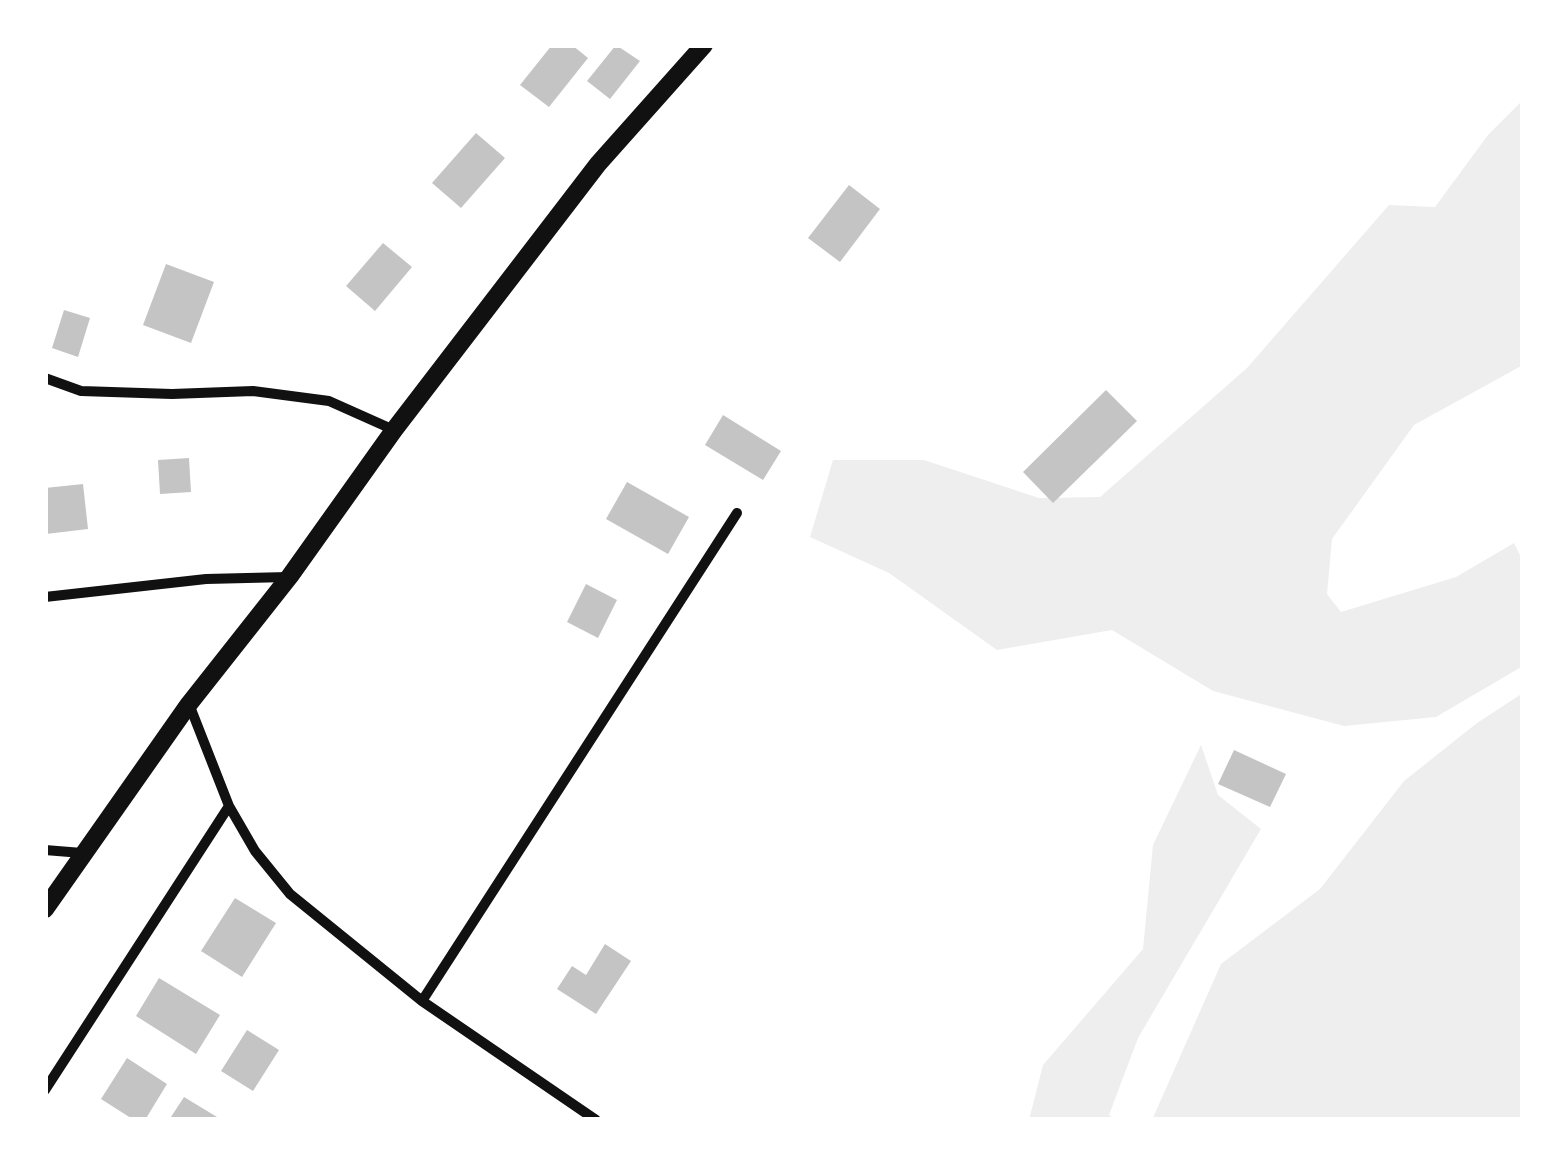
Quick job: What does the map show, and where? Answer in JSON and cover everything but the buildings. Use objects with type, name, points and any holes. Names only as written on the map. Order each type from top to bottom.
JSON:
[{"type":"street","points":[[45,908],[188,704],[290,576],[394,430],[598,164],[704,45]]},
{"type":"street","points":[[45,378],[81,391],[253,391],[329,401],[394,430]]},
{"type":"street","points":[[422,1001],[736,513]]},
{"type":"street","points":[[45,597],[206,579],[290,576]]},
{"type":"street","points":[[188,704],[229,806],[255,851],[290,894],[422,1001],[596,1120]]},
{"type":"street","points":[[45,1090],[229,806]]},
{"type":"street","points":[[45,850],[82,853]]},
{"type":"shaded area","points":[[1523,100],[1523,365],[1414,425],[1332,539],[1327,594],[1341,612],[1456,577],[1514,543],[1523,561],[1523,666],[1436,717],[1344,726],[1213,691],[1112,630],[997,650],[889,573],[810,537],[833,460],[924,460],[1039,498],[1100,497],[1247,368],[1389,205],[1435,207],[1488,135]]},
{"type":"shaded area","points":[[1523,693],[1523,1120],[1152,1120],[1221,964],[1320,889],[1404,781],[1477,723]]},
{"type":"shaded area","points":[[1201,745],[1218,795],[1261,829],[1138,1038],[1109,1115],[1116,1120],[1029,1120],[1043,1065],[1143,949],[1153,845]]}]
